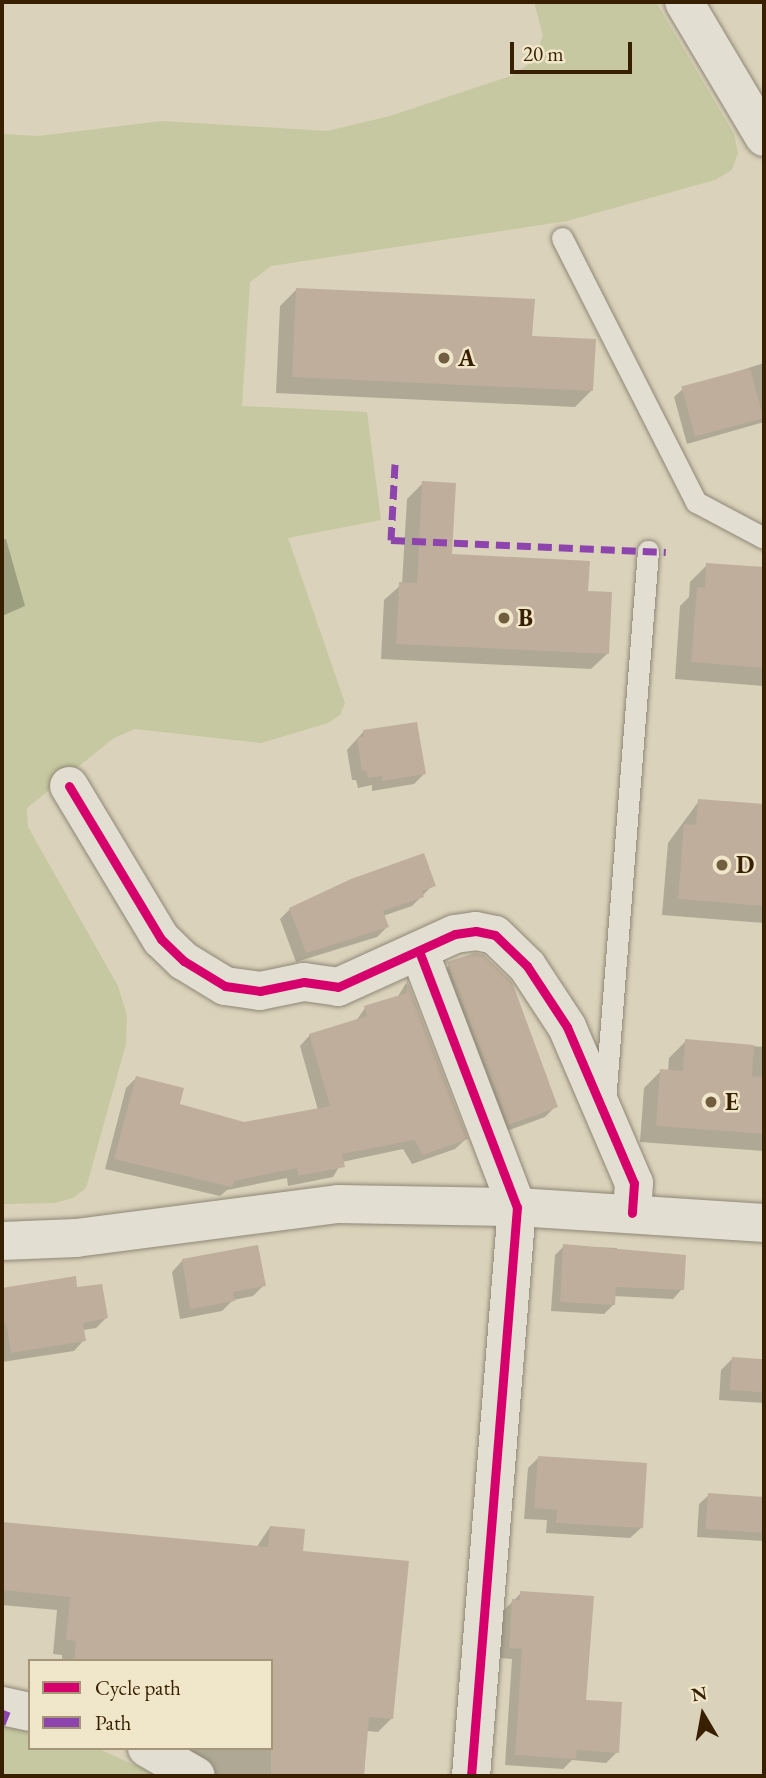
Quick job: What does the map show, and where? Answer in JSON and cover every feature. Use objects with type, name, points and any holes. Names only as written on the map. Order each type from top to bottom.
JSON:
[{"type":"street","points":[[684,2],[764,137]]},
{"type":"street","points":[[69,786],[161,939],[184,961],[225,986],[260,990],[304,982],[338,987],[455,934],[476,931],[495,935],[511,948],[567,1027],[634,1183],[632,1213]]},
{"type":"street","points":[[419,951],[517,1207],[471,1776]]},
{"type":"street","points":[[2,1241],[76,1237],[338,1205],[517,1207],[764,1223]]},
{"type":"street","points":[[2,1706],[28,1712]]},
{"type":"street","points":[[150,1750],[196,1776]]},
{"type":"lane","points":[[562,238],[696,502],[764,538]]},
{"type":"lane","points":[[604,1112],[648,551]]},
{"type":"green space","points":[[534,2],[656,2],[734,134],[738,153],[732,170],[715,180],[567,221],[271,266],[250,282],[242,406],[367,412],[381,520],[288,538],[345,703],[340,715],[328,723],[261,743],[135,729],[114,738],[27,808],[28,827],[118,986],[127,1016],[126,1044],[86,1188],[73,1198],[55,1203],[2,1204],[2,134],[38,136],[162,121],[327,131],[390,116],[511,76],[535,60],[543,35]]},
{"type":"green space","points":[[2,1724],[28,1730],[28,1750],[101,1750],[158,1776],[2,1776]]},
{"type":"building","name":"A","points":[[296,288],[535,299],[532,336],[596,339],[593,391],[292,377]]},
{"type":"building","points":[[750,368],[763,418],[695,437],[681,386]]},
{"type":"building","name":"B","points":[[422,481],[456,483],[452,554],[590,561],[588,591],[612,592],[609,654],[396,644],[399,582],[417,583]]},
{"type":"building","points":[[706,563],[764,567],[764,668],[691,662],[697,587],[705,588]]},
{"type":"building","points":[[417,722],[426,774],[382,781],[382,776],[368,778],[366,770],[362,771],[357,738],[364,736],[363,730]]},
{"type":"building","name":"D","points":[[698,799],[764,804],[764,906],[678,899],[684,824],[696,825]]},
{"type":"building","points":[[424,853],[436,886],[422,891],[424,897],[383,911],[389,927],[306,953],[289,908],[351,879]]},
{"type":"building","points":[[475,953],[484,955],[512,982],[558,1107],[509,1125],[447,962]]},
{"type":"building","points":[[407,980],[468,1139],[423,1155],[414,1140],[342,1154],[345,1167],[298,1176],[297,1168],[234,1181],[232,1187],[114,1159],[136,1076],[184,1088],[180,1104],[244,1122],[330,1106],[309,1034],[367,1016],[364,1006],[407,993]]},
{"type":"building","name":"E","points":[[685,1039],[754,1045],[752,1076],[764,1077],[764,1134],[656,1126],[660,1069],[683,1071]]},
{"type":"building","points":[[563,1244],[686,1255],[684,1290],[616,1287],[615,1305],[560,1302]]},
{"type":"building","points":[[258,1245],[266,1286],[233,1292],[235,1301],[190,1309],[182,1259]]},
{"type":"building","points":[[76,1276],[77,1287],[102,1284],[108,1318],[83,1323],[86,1341],[11,1353],[6,1323],[2,1323],[2,1288]]},
{"type":"building","points":[[732,1357],[764,1359],[762,1392],[730,1390]]},
{"type":"building","points":[[538,1456],[647,1463],[643,1528],[556,1523],[557,1510],[534,1508]]},
{"type":"building","points":[[708,1493],[764,1497],[761,1533],[705,1529]]},
{"type":"building","points":[[2,1522],[268,1547],[270,1526],[305,1529],[303,1551],[409,1561],[393,1719],[369,1717],[364,1776],[271,1776],[273,1659],[74,1659],[76,1641],[66,1640],[70,1597],[2,1590]]},
{"type":"building","points":[[520,1591],[594,1596],[586,1700],[622,1702],[619,1753],[577,1750],[576,1759],[515,1755],[522,1649],[509,1648],[512,1599],[520,1600]]},
{"type":"marked path","points":[[395,464],[391,540],[666,552]]},
{"type":"marked path","points":[[2,1724],[9,1707]]},
{"type":"cycle path","points":[[69,786],[161,939],[184,961],[225,986],[260,991],[304,982],[338,987],[455,934],[476,931],[495,935],[527,966],[567,1027],[634,1183],[632,1213]]},
{"type":"cycle path","points":[[419,951],[517,1207],[471,1776]]},
{"type":"place","name":"A","points":[[444,358]]},
{"type":"place","name":"B","points":[[504,618]]},
{"type":"place","name":"D","points":[[722,865]]},
{"type":"place","name":"E","points":[[711,1102]]}]
